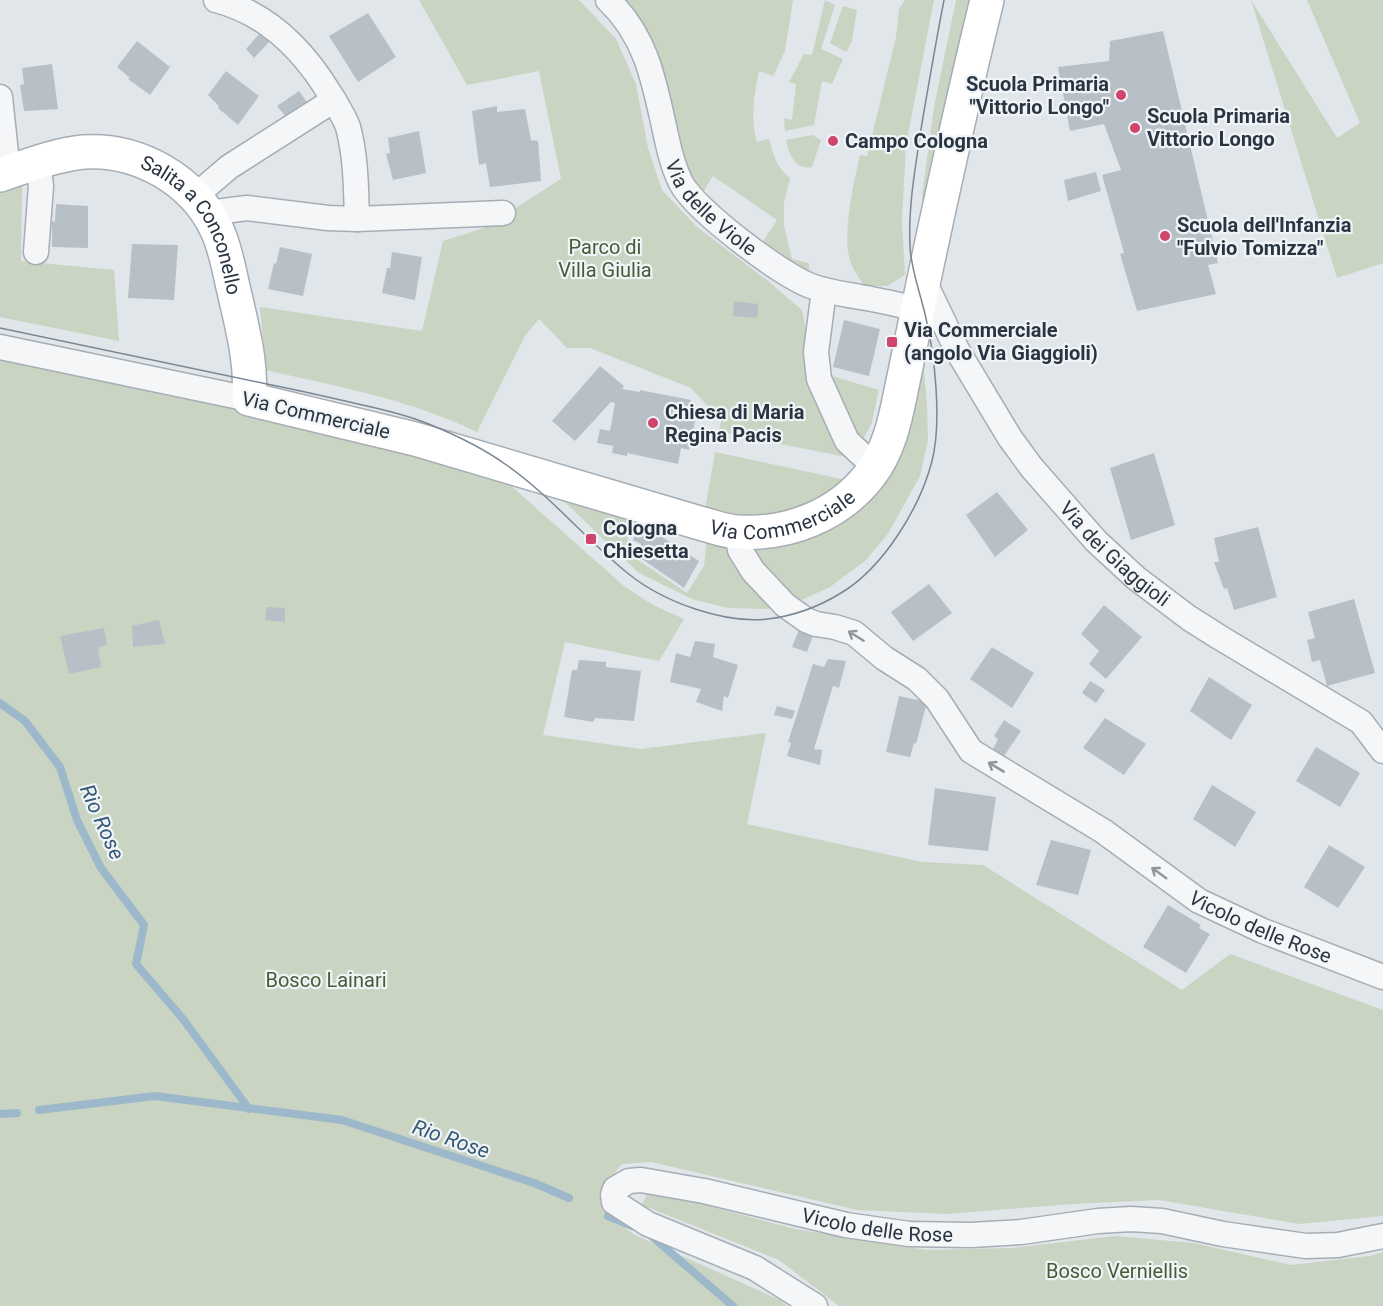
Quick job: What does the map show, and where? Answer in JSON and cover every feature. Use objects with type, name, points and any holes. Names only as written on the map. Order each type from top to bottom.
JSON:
[{"type":"main road","name":"Via Commerciale","points":[[249,399],[415,439],[737,532],[777,530],[821,516],[853,495],[885,450],[895,422],[987,0]]},
{"type":"main road","name":"Salita a Conconello","points":[[16,170],[84,152],[136,159],[159,169],[179,182],[201,205],[224,247],[246,345],[251,380],[249,399]]},
{"type":"street","points":[[216,0],[234,4],[261,19],[286,38],[322,81],[347,124],[355,162],[357,219]]},
{"type":"street","name":"Via delle Viole","points":[[608,0],[623,14],[645,54],[659,98],[672,162],[681,183],[707,213],[783,271],[824,290],[921,295]]},
{"type":"street","points":[[0,97],[16,170],[41,186],[36,252]]},
{"type":"street","points":[[201,205],[229,167],[334,100]]},
{"type":"street","points":[[201,205],[357,219],[503,213]]},
{"type":"street","points":[[824,290],[816,352],[819,379],[847,441],[875,467]]},
{"type":"street","name":"Via dei Giaggioli","points":[[921,295],[1010,438],[1032,468],[1096,541],[1136,578],[1189,618],[1361,722],[1383,752]]},
{"type":"street","name":"Via Commerciale","points":[[0,347],[249,399]]},
{"type":"street","name":"Vicolo delle Rose","points":[[737,532],[740,550],[753,571],[777,597],[806,620],[854,633],[884,658],[917,679],[937,699],[971,751],[1103,831],[1199,901],[1263,931],[1383,977]]},
{"type":"street","name":"Vicolo delle Rose","points":[[815,1306],[755,1268],[648,1224],[614,1202],[615,1189],[629,1181],[641,1179],[846,1225],[909,1234],[971,1235],[1021,1232],[1098,1221],[1131,1219],[1162,1221],[1223,1234],[1306,1246],[1338,1245],[1383,1236]]},
{"type":"green space","name":"Parco di Villa Giulia","points":[[419,0],[578,0],[616,39],[636,84],[648,148],[662,190],[697,227],[802,310],[815,371],[879,390],[871,425],[852,458],[719,432],[721,420],[691,388],[590,348],[567,348],[539,319],[525,336],[477,432],[400,402],[266,370],[260,307],[422,331],[443,241],[484,228],[561,179],[539,71],[467,85]]},
{"type":"green space","points":[[617,0],[793,0],[785,51],[773,76],[759,71],[753,115],[757,142],[769,139],[779,166],[790,178],[784,202],[784,226],[792,259],[809,263],[809,276],[760,246],[777,220],[713,176],[699,199]]},
{"type":"green space","points":[[825,0],[835,5],[821,49],[843,59],[832,84],[822,81],[814,125],[785,131],[784,118],[792,120],[796,84],[789,82],[804,54],[812,55]]},
{"type":"green space","points":[[905,0],[934,0],[906,145],[902,220],[905,275],[887,286],[864,286],[853,269],[849,255],[847,242],[849,211],[860,155],[867,156],[896,37],[899,9]]},
{"type":"green space","points":[[956,0],[972,0],[923,210],[922,196],[934,107]]},
{"type":"green space","points":[[1251,0],[1337,138],[1360,123],[1307,0],[1383,0],[1383,263],[1337,278]]},
{"type":"green space","points":[[843,6],[857,10],[852,41],[846,52],[830,43]]},
{"type":"green space","points":[[812,135],[821,140],[812,167],[806,168],[794,160],[786,140]]},
{"type":"green space","points":[[22,186],[21,261],[114,270],[119,341],[0,317],[0,192]]},
{"type":"green space","points":[[921,338],[928,440],[920,476],[888,534],[865,561],[830,587],[795,603],[759,567],[748,542],[840,515]]},
{"type":"green space","name":"Bosco Lainari","points":[[0,360],[229,407],[492,469],[624,586],[653,605],[684,619],[659,661],[565,642],[543,735],[641,749],[766,733],[747,824],[922,862],[983,865],[1182,990],[1230,954],[1383,1010],[1383,1216],[1300,1224],[1159,1200],[946,1214],[857,1210],[651,1162],[622,1164],[603,1187],[608,1216],[635,1235],[780,1300],[787,1306],[0,1306]]},
{"type":"green space","points":[[715,452],[846,480],[824,499],[772,518],[734,519],[705,510]]},
{"type":"green space","points":[[549,487],[634,516],[625,551],[687,593],[704,566],[707,539],[730,545],[776,608],[728,608],[692,599],[639,573]]},
{"type":"green space","name":"Bosco Verniellis","points":[[647,1194],[686,1200],[795,1229],[927,1250],[1011,1248],[1116,1236],[1194,1243],[1291,1265],[1370,1256],[1383,1252],[1383,1306],[839,1306],[779,1260],[642,1205]]},
{"type":"building","points":[[368,13],[396,57],[358,82],[329,36]]},
{"type":"building","points":[[1163,31],[1218,263],[1208,265],[1216,294],[1137,311],[1120,254],[1124,253],[1102,175],[1121,170],[1104,124],[1070,131],[1058,67],[1109,61],[1110,41]]},
{"type":"building","points":[[260,33],[269,42],[254,58],[246,49]]},
{"type":"building","points":[[137,41],[170,67],[150,95],[128,79],[130,78],[117,67]]},
{"type":"building","points":[[52,64],[58,109],[24,111],[20,85],[24,84],[22,68]]},
{"type":"building","points":[[226,71],[259,96],[238,125],[218,108],[219,106],[208,95]]},
{"type":"building","points":[[299,91],[307,102],[286,117],[277,106]]},
{"type":"building","points":[[497,106],[497,112],[525,109],[531,140],[538,141],[541,181],[490,187],[486,163],[479,165],[472,111]]},
{"type":"building","points":[[419,131],[426,173],[393,180],[386,154],[390,153],[388,138]]},
{"type":"building","points":[[1096,172],[1101,191],[1068,201],[1064,180]]},
{"type":"building","points":[[56,204],[88,206],[88,248],[52,247],[52,221],[55,222]]},
{"type":"building","points":[[132,244],[178,245],[174,300],[128,298]]},
{"type":"building","points":[[280,247],[312,254],[303,296],[268,289]]},
{"type":"building","points":[[392,252],[422,257],[415,300],[382,293],[387,268],[390,268]]},
{"type":"building","points":[[734,301],[758,304],[757,318],[733,316]]},
{"type":"building","points":[[844,320],[880,329],[869,376],[833,367]]},
{"type":"building","name":"Chiesa di Maria Regina Pacis","points":[[600,366],[624,386],[622,389],[640,392],[640,390],[691,400],[687,415],[696,416],[689,450],[681,448],[678,464],[627,453],[627,456],[612,453],[613,446],[597,443],[600,429],[610,431],[615,403],[611,402],[575,441],[552,421]]},
{"type":"building","points":[[1154,453],[1175,525],[1131,540],[1110,468]]},
{"type":"building","points":[[997,492],[1028,530],[995,557],[966,515]]},
{"type":"building","points":[[640,524],[664,533],[662,537],[699,561],[684,588],[636,555],[641,544],[633,540]]},
{"type":"building","points":[[1258,527],[1277,597],[1234,610],[1227,588],[1224,589],[1214,562],[1219,562],[1214,538]]},
{"type":"building","points":[[929,584],[952,613],[913,641],[891,612]]},
{"type":"building","points":[[1354,599],[1375,673],[1327,686],[1320,660],[1312,662],[1307,640],[1315,638],[1308,612]]},
{"type":"building","points":[[1104,605],[1142,637],[1106,679],[1089,664],[1099,651],[1081,634]]},
{"type":"building","points":[[267,607],[285,608],[285,622],[265,620]]},
{"type":"building","points":[[159,620],[165,644],[133,647],[132,626]]},
{"type":"building","points":[[104,628],[107,645],[98,647],[101,667],[69,674],[60,636]]},
{"type":"building","points":[[799,630],[813,636],[807,652],[792,647]]},
{"type":"building","points":[[695,641],[715,644],[713,657],[738,665],[728,698],[724,696],[722,711],[696,702],[701,689],[670,682],[676,653],[690,657]]},
{"type":"building","points":[[992,647],[1034,673],[1012,708],[970,679]]},
{"type":"building","points":[[828,659],[846,661],[839,688],[833,686],[814,749],[822,750],[820,765],[787,756],[791,743],[788,742],[813,664],[824,667]]},
{"type":"building","points":[[579,660],[606,662],[606,667],[641,671],[634,721],[595,718],[593,722],[564,717],[572,670],[577,670]]},
{"type":"building","points":[[1209,677],[1252,705],[1231,740],[1190,711]]},
{"type":"building","points":[[1090,681],[1105,690],[1096,703],[1082,693]]},
{"type":"building","points":[[899,696],[927,702],[916,744],[914,743],[910,757],[886,752]]},
{"type":"building","points":[[777,706],[795,711],[792,719],[774,715]]},
{"type":"building","points":[[1105,718],[1146,744],[1124,775],[1083,748]]},
{"type":"building","points":[[1004,720],[1021,731],[1004,756],[993,749],[998,739],[994,736]]},
{"type":"building","points":[[1316,747],[1360,773],[1340,807],[1296,781]]},
{"type":"building","points":[[1212,785],[1256,812],[1235,847],[1193,819]]},
{"type":"building","points":[[935,788],[996,797],[988,851],[928,845]]},
{"type":"building","points":[[1051,840],[1091,850],[1078,895],[1036,885]]},
{"type":"building","points":[[1329,845],[1365,867],[1338,908],[1304,887]]},
{"type":"building","points":[[1168,905],[1201,925],[1199,928],[1210,934],[1186,973],[1143,947]]},
{"type":"waterway","name":"Rio Rose","points":[[0,703],[25,721],[60,767],[77,820],[101,868],[144,925],[136,964],[183,1019],[249,1109]]},
{"type":"waterway","name":"Rio Rose","points":[[39,1110],[155,1096],[342,1120],[534,1183],[569,1198]]},
{"type":"waterway","name":"Rio Rose","points":[[0,1114],[17,1113]]},
{"type":"waterway","name":"Rio Rose","points":[[608,1216],[632,1226]]},
{"type":"waterway","name":"Rio Rose","points":[[649,1234],[733,1306]]},
{"type":"tram line","points":[[0,328],[401,414],[468,442],[508,466],[540,492],[614,562],[660,594],[695,609],[751,620],[787,616],[806,610],[841,593],[856,582],[885,553],[919,498],[932,461],[937,427],[936,388],[929,330],[912,264],[910,231],[911,200],[917,154],[944,0]]},
{"type":"place","name":"Scuola Primaria \"Vittorio Longo\"","points":[[1121,95]]},
{"type":"place","name":"Scuola Primaria Vittorio Longo","points":[[1135,128]]},
{"type":"place","name":"Campo Cologna","points":[[833,141]]},
{"type":"place","name":"Scuola dell'Infanzia \"Fulvio Tomizza\"","points":[[1165,236]]},
{"type":"place","name":"Via Commerciale (angolo Via Giaggioli)","points":[[892,342]]},
{"type":"place","name":"Chiesa di Maria Regina Pacis","points":[[653,423]]},
{"type":"place","name":"Cologna Chiesetta","points":[[591,539]]}]
